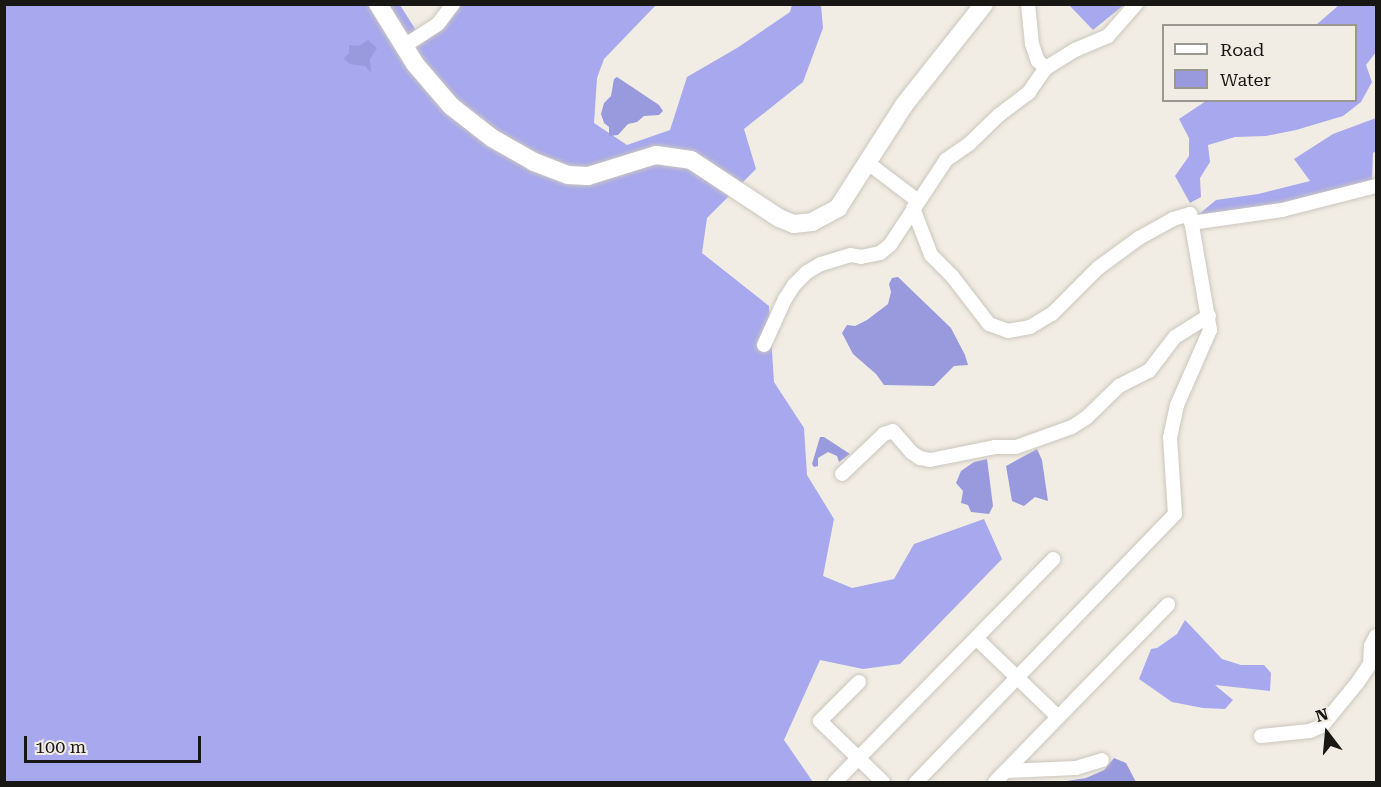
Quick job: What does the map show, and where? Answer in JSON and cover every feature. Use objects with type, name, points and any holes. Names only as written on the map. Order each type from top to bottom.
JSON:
[{"type":"street","points":[[378,4],[435,90],[467,120],[492,138],[534,162],[567,175],[588,176],[656,155],[691,160],[779,218],[803,224],[824,218],[838,208],[904,105],[984,4]]},
{"type":"street","points":[[404,46],[438,24],[453,4]]},
{"type":"street","points":[[1028,4],[1032,44],[1038,61],[1046,68]]},
{"type":"street","points":[[764,345],[785,299],[794,285],[807,272],[821,264],[851,255],[861,257],[879,253],[890,245],[946,160],[969,144],[999,115],[1029,92],[1046,68],[1076,50],[1108,36],[1136,4]]},
{"type":"street","points":[[868,163],[916,205],[931,255],[952,276],[989,324],[1008,331],[1030,327],[1052,314],[1098,268],[1139,238],[1173,219],[1190,214],[1209,316],[1210,330],[1177,405],[1170,437],[1175,514],[916,783]]},
{"type":"street","points":[[1191,223],[1282,210],[1377,186]]},
{"type":"street","points":[[842,474],[884,434],[893,430],[911,452],[920,458],[930,460],[995,447],[1016,447],[1071,428],[1086,418],[1119,386],[1149,371],[1175,336],[1209,316]]},
{"type":"street","points":[[835,783],[1053,559]]},
{"type":"street","points":[[995,783],[1168,605]]},
{"type":"street","points":[[1261,736],[1310,731],[1322,726],[1370,664],[1371,645],[1377,636]]},
{"type":"street","points":[[976,638],[1058,717]]},
{"type":"street","points":[[859,682],[820,721],[883,783]]},
{"type":"street","points":[[1006,771],[1076,768],[1102,760]]},
{"type":"shaded area","points":[[5,5],[400,5],[419,35],[450,5],[656,5],[604,59],[597,78],[594,123],[627,145],[670,130],[687,77],[737,48],[790,12],[792,5],[821,5],[823,28],[803,82],[744,129],[756,169],[707,218],[702,253],[769,306],[774,382],[804,428],[807,475],[834,519],[823,576],[852,588],[894,579],[914,544],[984,519],[1002,559],[900,664],[863,669],[820,660],[784,740],[813,782],[5,782]]},
{"type":"shaded area","points":[[1069,5],[1124,5],[1093,30]]},
{"type":"shaded area","points":[[1339,5],[1376,5],[1376,52],[1366,65],[1372,82],[1361,102],[1343,116],[1296,130],[1266,136],[1235,137],[1208,145],[1210,162],[1200,178],[1201,197],[1190,203],[1175,176],[1189,156],[1189,138],[1179,119],[1204,102],[1357,102],[1357,24],[1317,24]]},
{"type":"shaded area","points":[[1376,118],[1376,151],[1373,153],[1372,180],[1292,202],[1198,215],[1216,200],[1258,194],[1310,181],[1294,159],[1333,134]]},
{"type":"shaded area","points":[[1185,620],[1222,659],[1241,665],[1264,665],[1271,673],[1270,691],[1215,685],[1233,700],[1225,709],[1203,708],[1172,702],[1139,679],[1151,649],[1157,648],[1177,634]]},
{"type":"water","points":[[368,40],[377,48],[370,59],[371,73],[365,66],[350,64],[343,58],[349,54],[349,45],[359,46]]},
{"type":"water","points":[[617,77],[659,105],[663,111],[659,115],[644,116],[637,122],[628,124],[618,135],[609,136],[609,127],[604,123],[601,114],[604,103],[611,96],[614,79]]},
{"type":"water","points":[[898,277],[951,328],[965,355],[968,365],[954,366],[934,386],[884,385],[876,374],[853,354],[842,333],[847,325],[855,326],[867,320],[888,304],[891,292],[889,284],[892,278]]},
{"type":"water","points":[[820,437],[824,437],[850,454],[839,462],[837,456],[828,452],[818,458],[818,466],[814,467],[812,464]]},
{"type":"water","points":[[1037,449],[1042,460],[1048,501],[1035,497],[1024,506],[1012,501],[1006,466]]},
{"type":"water","points":[[987,459],[993,506],[989,514],[971,512],[968,505],[961,503],[963,491],[956,483],[961,471],[974,462]]},
{"type":"water","points":[[1114,758],[1126,763],[1136,782],[1060,782],[1086,778],[1104,770]]}]
